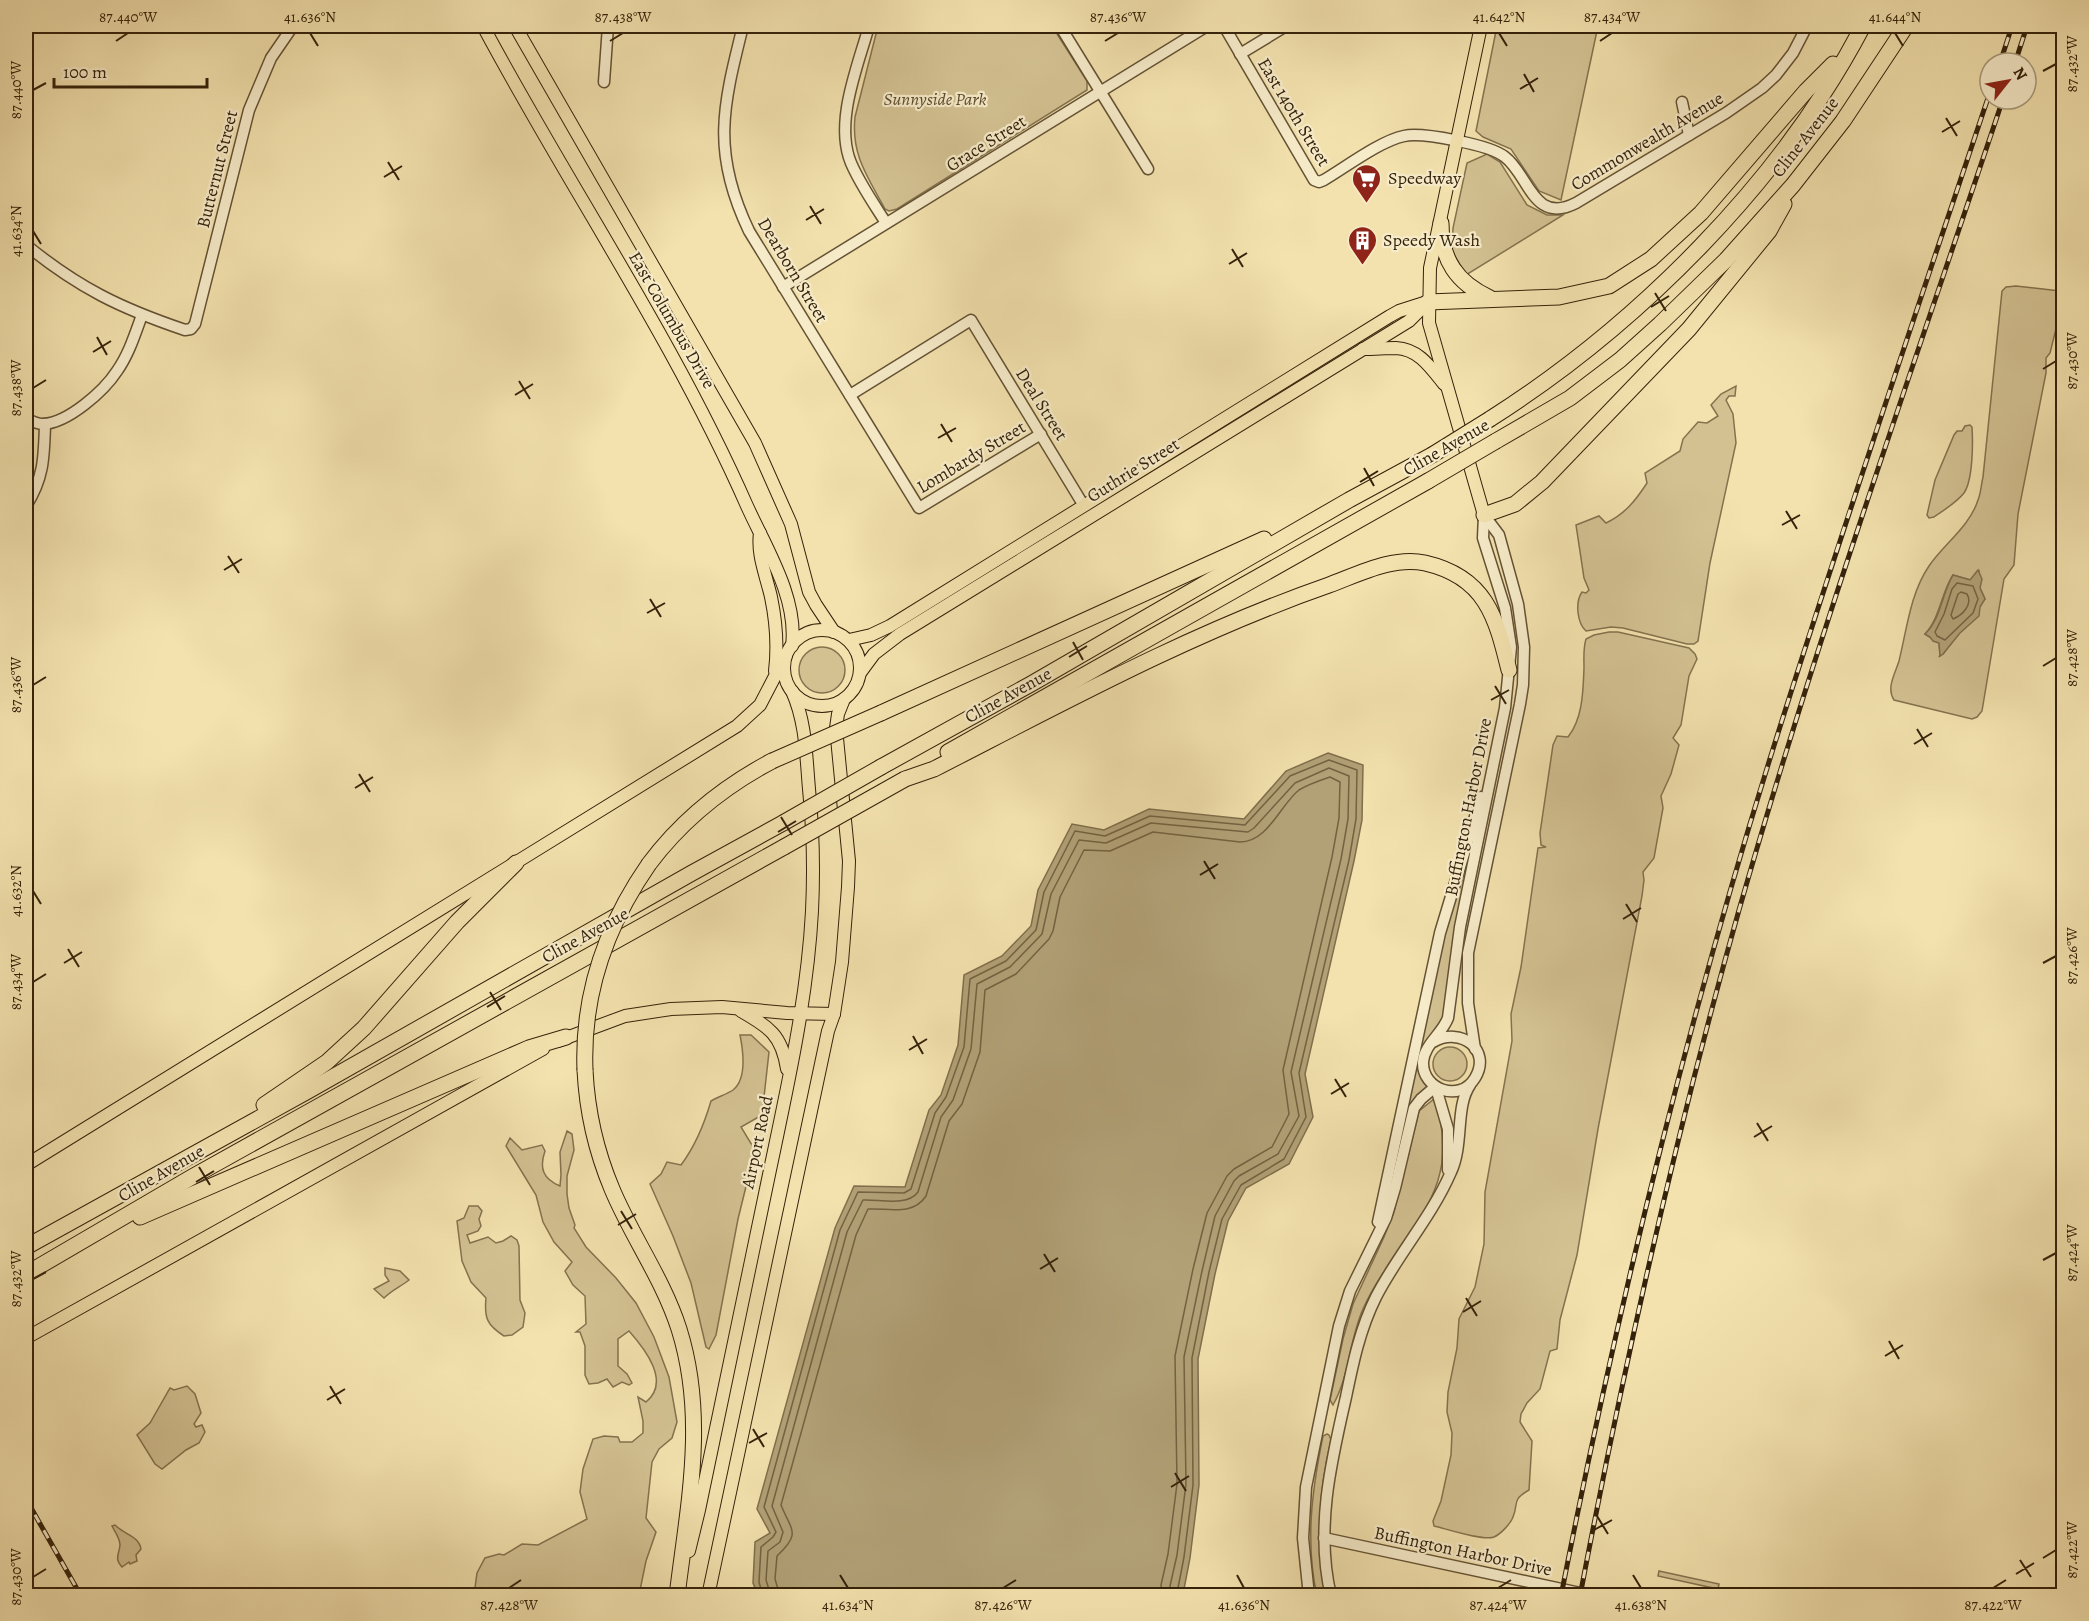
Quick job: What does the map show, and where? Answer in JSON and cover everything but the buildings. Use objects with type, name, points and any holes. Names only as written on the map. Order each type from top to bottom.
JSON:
[{"type":"highway","name":"Cline Avenue","points":[[26,1247],[1031,684],[1349,500],[1432,455],[1530,394],[1586,351],[1656,290],[1724,220],[1809,114],[1863,26]]},
{"type":"highway","name":"Cline Avenue","points":[[26,1274],[192,1177],[905,779],[979,733],[1570,398],[1620,360],[1660,324],[1725,260],[1793,185],[1843,121],[1906,26]]},
{"type":"highway","points":[[1428,302],[1560,297],[1609,286],[1651,259],[1701,213],[1806,91],[1853,45]]},
{"type":"highway","points":[[1484,515],[1515,504],[1542,482],[1689,329],[1769,231],[1793,185]]},
{"type":"highway","points":[[1441,223],[1443,241],[1454,271],[1466,284],[1490,298]]},
{"type":"highway","points":[[677,1596],[694,1443],[694,1407],[689,1368],[666,1295],[613,1191],[604,1168],[590,1114],[585,1070],[588,1010],[598,963],[621,909],[648,864],[676,831],[701,808],[736,782],[772,761],[1349,500]]},
{"type":"highway","points":[[905,779],[934,769],[1209,631],[1288,599],[1376,568],[1400,562],[1413,561],[1443,569],[1463,580],[1477,592],[1493,614],[1509,669]]},
{"type":"highway","points":[[140,1184],[327,1062],[364,1028],[457,922],[516,864]]},
{"type":"highway","points":[[85,1240],[529,1048],[566,1037]]},
{"type":"main road","name":"East Columbus Drive","points":[[483,26],[687,381],[729,464],[767,546],[792,613],[789,651]]},
{"type":"main road","name":"East Columbus Drive","points":[[515,26],[755,443],[791,524],[809,591],[834,632]]},
{"type":"main road","points":[[1480,26],[1430,268],[1428,302],[1429,323],[1484,515]]},
{"type":"main road","name":"Guthrie Street","points":[[860,673],[881,648],[918,622],[1409,321],[1428,302]]},
{"type":"main road","name":"Guthrie Street","points":[[849,640],[871,635],[890,626],[1399,311],[1428,302]]},
{"type":"main road","points":[[1363,349],[1396,348],[1413,352],[1426,363],[1448,389]]},
{"type":"main road","points":[[760,533],[758,547],[776,627],[774,682]]},
{"type":"main road","points":[[26,1165],[737,726],[759,705],[774,682],[789,651],[802,636],[818,630],[834,632],[849,640],[859,657],[860,673],[856,687],[834,705],[814,705],[804,702],[792,691],[786,680],[784,672],[789,651]]},
{"type":"main road","name":"Airport Road","points":[[677,1596],[699,1510],[801,1013],[811,922],[813,866],[804,730],[801,712],[792,691]]},
{"type":"main road","points":[[708,1596],[828,1031],[834,1014],[842,962],[849,861],[836,728],[844,699]]},
{"type":"main road","points":[[26,1338],[470,1088],[566,1037],[625,1016],[648,1011],[697,1007],[834,1014]]},
{"type":"main road","points":[[738,1008],[773,1032],[783,1048],[788,1079]]},
{"type":"street","name":"Butternut Street","points":[[142,315],[185,330],[195,324],[249,110],[271,58],[293,26]]},
{"type":"street","points":[[604,82],[608,26]]},
{"type":"street","name":"Dearborn Street","points":[[743,26],[725,105],[724,147],[727,168],[739,210],[748,231],[919,508]]},
{"type":"street","points":[[869,26],[847,106],[844,135],[850,161],[886,223]]},
{"type":"street","points":[[1060,26],[1148,169]]},
{"type":"street","name":"Grace Street","points":[[783,287],[1207,26]]},
{"type":"street","name":"East 140th Street","points":[[1224,26],[1310,175],[1319,182]]},
{"type":"street","points":[[1240,54],[1286,26]]},
{"type":"street","name":"Commonwealth Avenue","points":[[1319,182],[1398,137],[1422,135],[1485,147],[1500,153],[1514,165],[1535,198],[1546,205],[1563,208],[1576,203],[1745,101],[1776,75],[1799,43],[1807,26]]},
{"type":"street","points":[[1682,102],[1689,135]]},
{"type":"street","points":[[26,245],[68,278],[111,302],[142,315],[126,356],[110,381],[99,392],[78,409],[45,424],[26,418]]},
{"type":"street","name":"Deal Street","points":[[849,395],[971,320],[1084,506]]},
{"type":"street","points":[[1276,387],[1284,398]]},
{"type":"street","points":[[26,506],[36,488],[44,463],[45,424]]},
{"type":"street","name":"Lombardy Street","points":[[919,508],[1041,434]]},
{"type":"street","name":"Buffington Harbor Drive","points":[[1433,1042],[1444,1028],[1448,1018],[1460,927],[1490,786],[1509,669],[1511,646],[1509,626],[1483,538],[1484,515]]},
{"type":"street","name":"Buffington Harbor Drive","points":[[1475,1049],[1466,986],[1468,953],[1520,704],[1524,668],[1522,624],[1514,586],[1499,535],[1484,515]]},
{"type":"street","points":[[1371,1247],[1440,933],[1494,757]]},
{"type":"street","points":[[1331,1596],[1324,1538],[1325,1503],[1353,1363],[1367,1316],[1377,1295],[1445,1186],[1458,1151],[1462,1102],[1477,1075],[1479,1066],[1479,1057],[1475,1049],[1460,1037],[1451,1035],[1441,1037],[1426,1050],[1423,1060],[1424,1070],[1428,1079],[1436,1087],[1455,1092],[1472,1083]]},
{"type":"street","points":[[1309,1596],[1303,1538],[1304,1503],[1308,1470],[1339,1326],[1350,1291],[1386,1218],[1414,1108],[1436,1087]]},
{"type":"street","points":[[1436,1087],[1448,1130],[1448,1168],[1445,1186]]},
{"type":"street","name":"Buffington Harbor Drive","points":[[1324,1538],[1594,1596]]},
{"type":"green space","name":"Sunnyside Park","points":[[878,26],[1052,26],[1087,81],[1087,90],[897,209],[889,211],[885,209],[862,165],[854,131],[855,117]]},
{"type":"green space","points":[[1497,26],[1598,26],[1561,200],[1539,191],[1511,149],[1483,137],[1476,131]]},
{"type":"green space","points":[[1487,154],[1500,162],[1527,205],[1547,215],[1563,215],[1466,275],[1452,251],[1453,228],[1467,163]]},
{"type":"green space","points":[[2006,287],[2060,291],[2063,294],[2063,301],[2050,353],[2046,358],[2046,373],[2018,514],[2014,565],[2004,579],[1982,711],[1972,719],[1894,700],[1891,686],[1917,588],[1929,566],[1969,518],[1979,497],[2002,291]],"holes":[[[1979,571],[1980,588],[1985,599],[1940,655],[1939,643],[1925,634],[1934,621],[1953,575],[1971,580]]]},
{"type":"green space","points":[[1736,386],[1735,396],[1729,396],[1726,400],[1733,414],[1736,443],[1710,563],[1698,641],[1694,644],[1687,644],[1623,628],[1611,627],[1586,631],[1579,618],[1578,607],[1582,592],[1586,593],[1589,590],[1584,578],[1576,525],[1599,516],[1606,523],[1624,511],[1647,483],[1645,473],[1680,451],[1683,439],[1698,422],[1707,423],[1718,416],[1711,405],[1721,394]]},
{"type":"green space","points":[[1965,426],[1972,427],[1972,451],[1967,487],[1954,503],[1929,518],[1927,515],[1935,480],[1954,435],[1957,431],[1962,431]]},
{"type":"green space","points":[[1609,632],[1689,648],[1697,659],[1689,676],[1681,725],[1673,738],[1679,745],[1671,774],[1661,796],[1663,808],[1654,858],[1643,872],[1642,896],[1577,1255],[1560,1320],[1557,1349],[1550,1351],[1540,1389],[1527,1403],[1521,1414],[1520,1422],[1532,1441],[1529,1490],[1518,1499],[1513,1517],[1505,1528],[1494,1537],[1489,1538],[1434,1526],[1433,1521],[1441,1501],[1451,1455],[1452,1433],[1447,1412],[1448,1392],[1457,1348],[1459,1319],[1475,1287],[1484,1244],[1485,1192],[1512,1041],[1511,1014],[1521,967],[1538,848],[1546,847],[1541,845],[1540,833],[1553,745],[1557,736],[1568,737],[1577,721],[1582,695],[1586,639]]},
{"type":"green space","points":[[822,647],[838,654],[845,670],[838,686],[822,693],[806,686],[799,670],[806,654]]},
{"type":"green space","points":[[1475,834],[1445,1013],[1418,1057],[1417,1066],[1420,1076],[1428,1088],[1417,1095],[1410,1106],[1407,1105],[1441,941]]},
{"type":"green space","points":[[740,1035],[751,1035],[769,1052],[762,1115],[741,1127],[755,1150],[738,1219],[716,1335],[709,1349],[706,1347],[691,1283],[650,1184],[661,1174],[667,1162],[681,1165],[699,1134],[711,1101],[733,1090],[737,1085],[743,1064]]},
{"type":"green space","points":[[1450,1047],[1462,1052],[1467,1064],[1462,1076],[1450,1081],[1438,1076],[1433,1064],[1438,1052]]},
{"type":"green space","points":[[1434,1099],[1442,1132],[1442,1161],[1436,1187],[1424,1211],[1377,1282],[1363,1309],[1343,1382],[1333,1405],[1330,1400],[1353,1304],[1394,1212],[1419,1111]]},
{"type":"green space","points":[[567,1131],[572,1134],[574,1150],[567,1176],[567,1194],[574,1228],[586,1247],[636,1303],[654,1337],[669,1377],[677,1422],[672,1438],[659,1449],[652,1462],[646,1518],[656,1532],[646,1561],[639,1595],[474,1595],[477,1573],[485,1558],[504,1555],[522,1544],[538,1545],[587,1519],[580,1492],[583,1469],[593,1439],[604,1436],[618,1437],[620,1442],[632,1442],[643,1433],[638,1397],[646,1402],[653,1394],[656,1385],[656,1375],[648,1356],[629,1331],[618,1339],[618,1366],[627,1374],[632,1383],[629,1385],[622,1382],[613,1387],[607,1379],[589,1384],[585,1375],[585,1346],[580,1332],[576,1332],[586,1324],[585,1296],[573,1285],[565,1271],[572,1262],[554,1242],[543,1222],[536,1195],[506,1146],[510,1138],[522,1150],[542,1145],[545,1151],[542,1163],[544,1172],[550,1180],[560,1186],[560,1152]]},
{"type":"green space","points":[[469,1206],[478,1206],[482,1211],[479,1219],[481,1226],[478,1231],[467,1235],[470,1243],[488,1237],[496,1243],[511,1236],[517,1240],[519,1246],[520,1300],[525,1313],[523,1327],[512,1335],[504,1336],[490,1324],[486,1316],[486,1298],[471,1282],[462,1261],[457,1221],[464,1218]]},
{"type":"green space","points":[[385,1268],[400,1271],[409,1280],[384,1298],[374,1289],[389,1281],[385,1275]]},
{"type":"green space","points":[[187,1386],[195,1394],[201,1413],[194,1424],[196,1427],[202,1425],[205,1432],[199,1443],[162,1469],[155,1464],[137,1435],[150,1423],[170,1388],[174,1390]]},
{"type":"green space","points":[[1327,1434],[1331,1440],[1323,1480],[1320,1518],[1320,1555],[1325,1595],[1317,1596],[1311,1556],[1311,1516],[1319,1456],[1323,1436]]},
{"type":"green space","points":[[115,1525],[135,1538],[141,1549],[136,1555],[137,1561],[130,1564],[129,1562],[122,1567],[118,1559],[119,1540],[112,1526]]},
{"type":"green space","points":[[1659,1571],[1719,1584],[1718,1589],[1658,1576]]},
{"type":"water","points":[[1978,570],[1982,579],[1980,588],[1985,599],[1980,607],[1979,616],[1939,657],[1939,643],[1925,634],[1935,621],[1953,575],[1970,580]]},
{"type":"water","points":[[1328,753],[1363,765],[1362,820],[1305,1074],[1313,1117],[1289,1164],[1246,1188],[1228,1221],[1198,1359],[1199,1485],[1185,1595],[758,1595],[753,1583],[755,1542],[770,1533],[757,1509],[835,1228],[854,1186],[905,1187],[929,1110],[941,1095],[958,1045],[964,975],[1002,956],[1031,926],[1038,890],[1072,824],[1104,830],[1149,809],[1244,819],[1286,771]]},
{"type":"railway","points":[[2004,51],[2012,26]]},
{"type":"railway","points":[[2019,51],[2027,26]]},
{"type":"railway","points":[[1561,1596],[1630,1275],[1682,1063],[1711,958],[1799,667],[1984,111]]},
{"type":"railway","points":[[1580,1596],[1614,1423],[1652,1251],[1693,1080],[1739,910],[1833,604],[1999,111]]},
{"type":"railway","points":[[26,1499],[81,1596]]},
{"type":"place","name":"Speedway","points":[[1367,204]]},
{"type":"place","name":"Speedy Wash","points":[[1362,266]]}]
